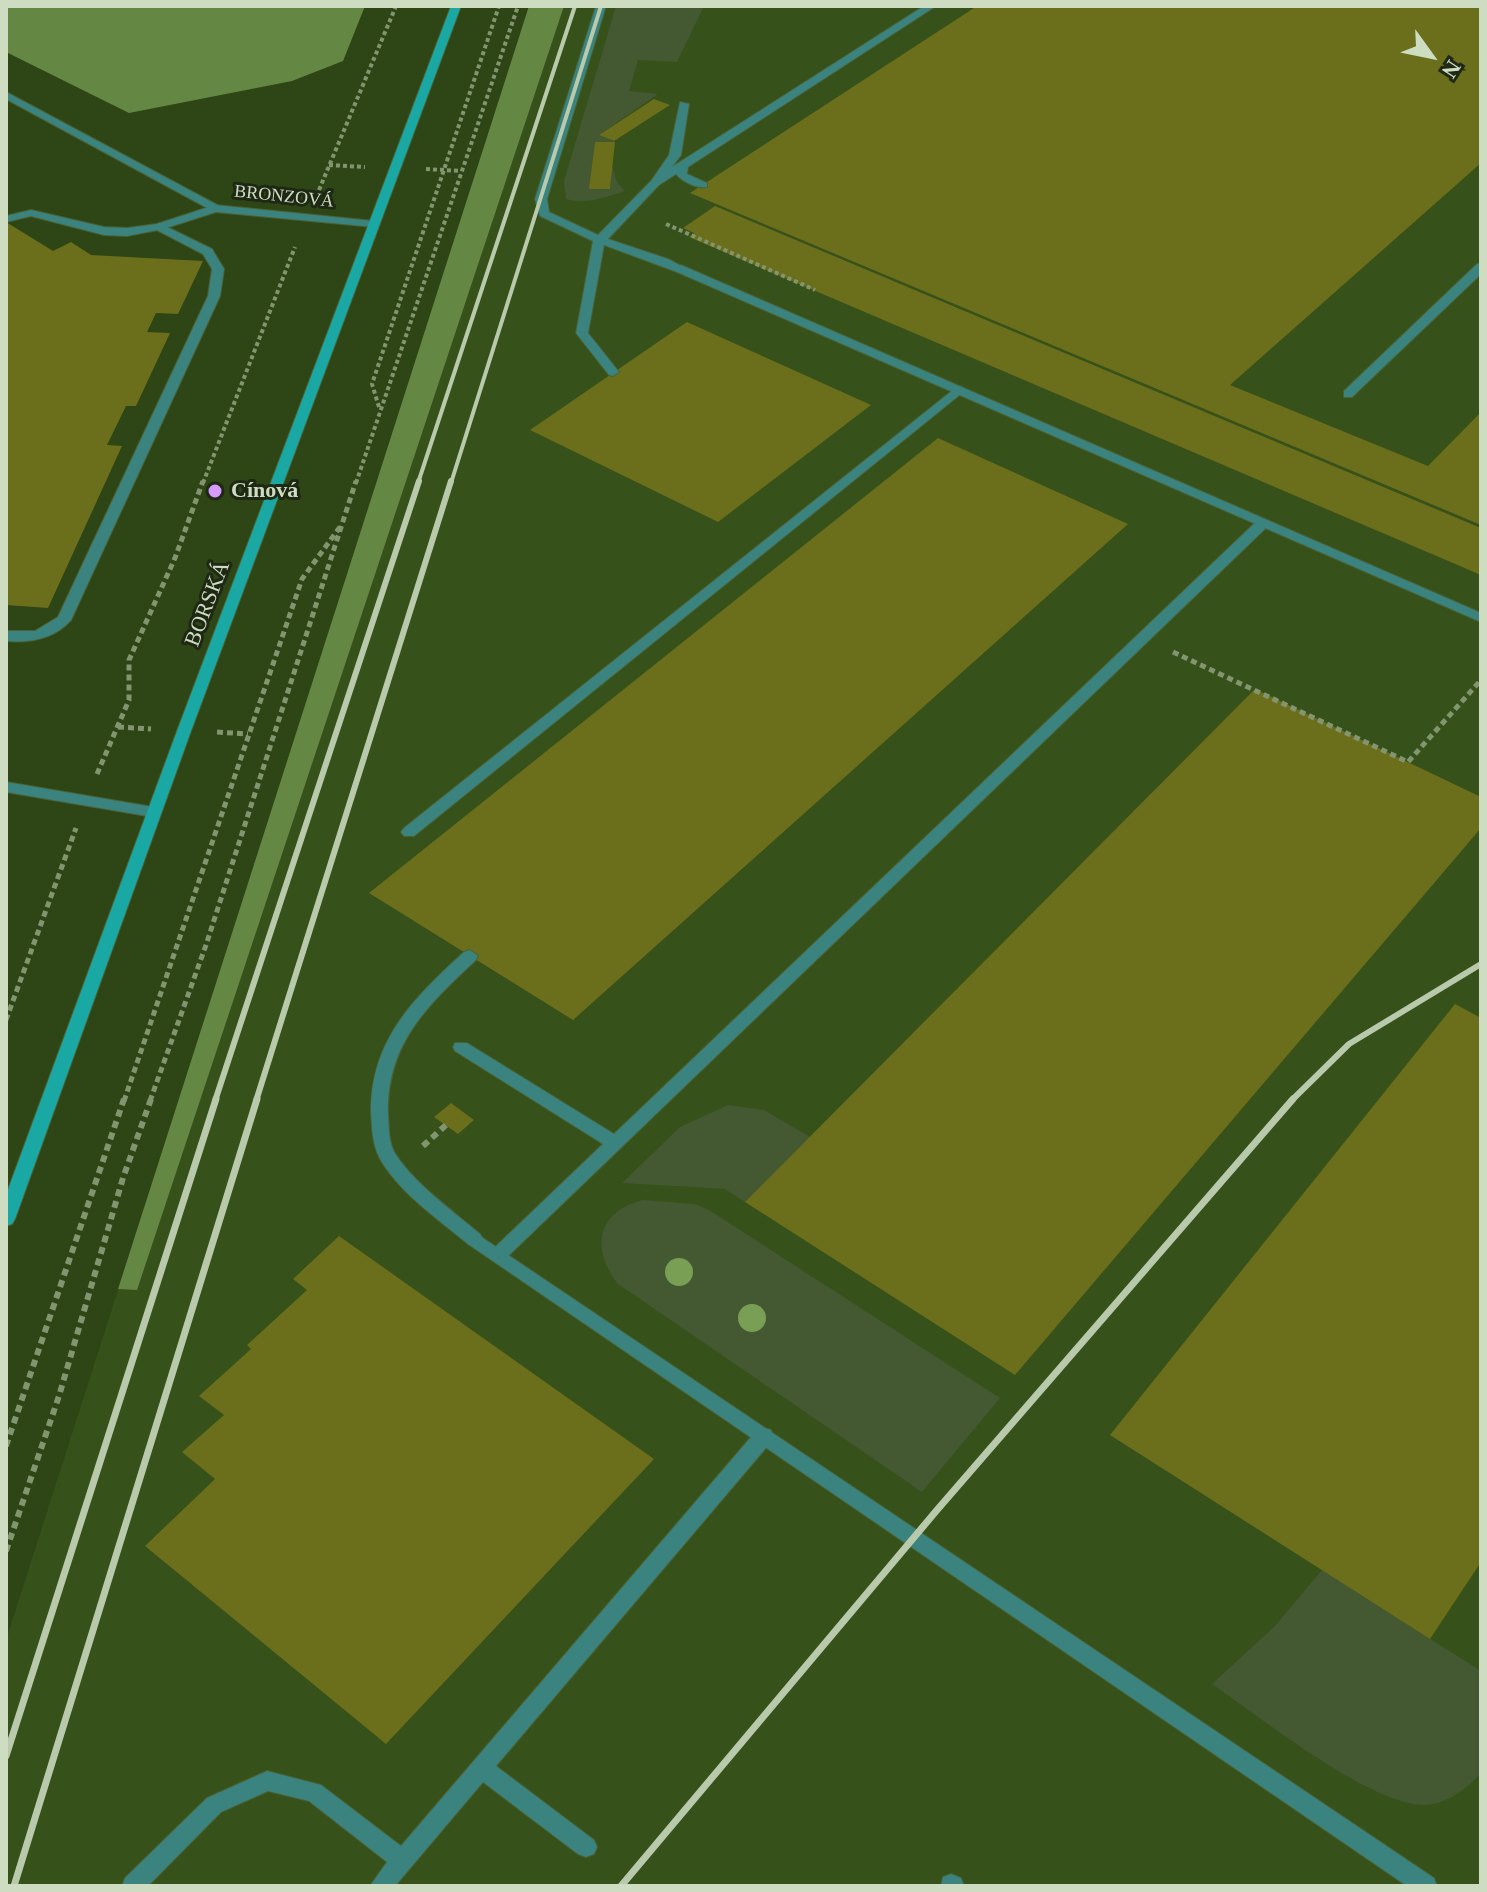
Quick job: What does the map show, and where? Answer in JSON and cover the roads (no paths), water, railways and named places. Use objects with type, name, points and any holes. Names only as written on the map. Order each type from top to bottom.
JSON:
[{"type":"street","name":"BORSKÁ","points":[[6,1219],[153,812],[456,6]]},
{"type":"street","points":[[601,6],[541,199],[544,214],[599,241],[636,250],[681,269],[1481,618]]},
{"type":"street","points":[[655,183],[931,6]]},
{"type":"street","points":[[6,95],[215,208]]},
{"type":"street","points":[[613,372],[582,333],[599,241],[655,183],[675,155],[684,104]]},
{"type":"street","points":[[684,164],[680,171],[683,176],[703,185]]},
{"type":"street","name":"BRONZOVÁ","points":[[6,219],[31,213],[104,231],[127,232],[159,227],[215,208],[374,224]]},
{"type":"street","points":[[6,636],[22,638],[49,633],[64,620],[214,296],[218,269],[208,252],[159,227]]},
{"type":"street","points":[[1348,394],[1481,267]]},
{"type":"street","points":[[409,832],[958,390]]},
{"type":"street","points":[[498,1255],[1263,523]]},
{"type":"street","points":[[6,787],[153,812]]},
{"type":"street","points":[[470,956],[426,997],[386,1054],[378,1099],[383,1149],[420,1194],[474,1239],[1426,1886]]},
{"type":"street","points":[[461,1047],[615,1143]]},
{"type":"street","points":[[381,1886],[764,1436]]},
{"type":"street","points":[[480,1767],[586,1847]]},
{"type":"street","points":[[133,1886],[214,1805],[267,1781],[314,1792],[402,1860]]},
{"type":"railway","points":[[418,483],[575,6]]},
{"type":"railway","points":[[451,483],[601,6]]},
{"type":"railway","points":[[215,1101],[419,481]]},
{"type":"railway","points":[[256,1101],[451,481]]},
{"type":"railway","points":[[1293,1099],[1349,1044],[1481,964]]},
{"type":"railway","points":[[6,1756],[216,1099]]},
{"type":"railway","points":[[14,1886],[257,1099]]},
{"type":"railway","points":[[621,1886],[937,1510],[1293,1099]]},
{"type":"place","name":"Cínová","points":[[215,491]]}]
